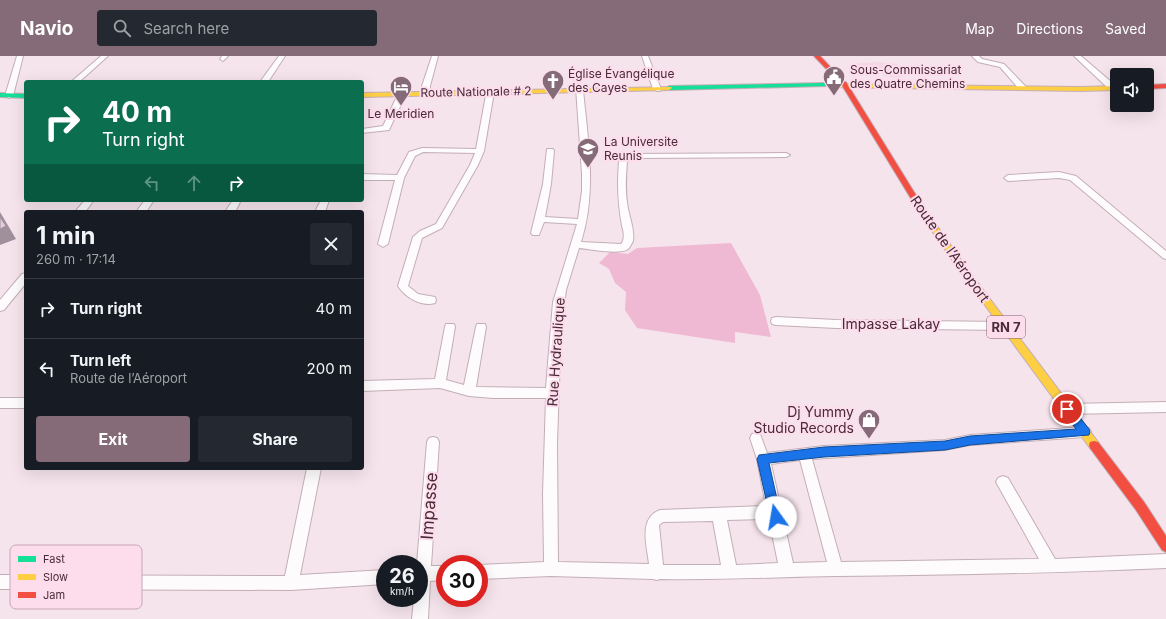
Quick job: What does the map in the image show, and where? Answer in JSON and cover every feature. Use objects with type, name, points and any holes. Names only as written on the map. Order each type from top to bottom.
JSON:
[{"type":"main road","points":[[819,67],[815,80],[828,86],[839,85],[841,80]]},
{"type":"main road","name":"Route Nationale # 2","points":[[781,85],[819,67],[841,80],[876,87],[1081,90],[1110,87]]},
{"type":"main road","name":"Route de l’Aéroport","points":[[841,80],[867,119],[918,205],[1005,326],[1140,506],[1166,546]]},
{"type":"main road","name":"Route Nationale # 2","points":[[364,95],[712,88],[781,85],[828,86]]},
{"type":"main road","name":"Route de l’Aéroport","points":[[828,86],[843,93],[855,102]]},
{"type":"main road","points":[[1154,87],[1166,86]]},
{"type":"main road","points":[[4,95],[24,96]]},
{"type":"street","points":[[4,95],[20,56]]},
{"type":"street","points":[[77,80],[105,56]]},
{"type":"street","points":[[265,80],[282,56]]},
{"type":"street","points":[[426,94],[426,86],[435,56]]},
{"type":"street","points":[[645,56],[658,89]]},
{"type":"street","points":[[975,56],[980,61],[1002,65],[1023,88]]},
{"type":"street","points":[[1077,56],[1110,81]]},
{"type":"street","points":[[1087,56],[1110,80]]},
{"type":"street","name":"Rue Hydraulique","points":[[551,569],[549,504],[552,394],[557,314],[562,284],[576,245],[582,222],[586,194],[579,90]]},
{"type":"street","points":[[431,300],[410,295],[405,291],[403,286],[418,237],[422,233],[439,226],[480,151],[490,92]]},
{"type":"street","points":[[364,131],[386,128],[402,94]]},
{"type":"street","points":[[536,232],[547,184],[550,150]]},
{"type":"street","points":[[382,244],[400,178],[410,156],[418,151],[480,151]]},
{"type":"street","points":[[576,245],[614,248],[624,247],[627,245],[629,237],[620,183],[622,162],[630,156],[786,155]]},
{"type":"street","points":[[1008,178],[1059,175],[1069,177],[1166,256]]},
{"type":"street","points":[[364,177],[400,178]]},
{"type":"street","points":[[82,210],[88,202]]},
{"type":"street","points":[[540,219],[582,222]]},
{"type":"street","points":[[0,307],[24,278]]},
{"type":"street","name":"Impasse Lakay","points":[[776,321],[836,324],[1005,326]]},
{"type":"street","points":[[470,391],[481,326]]},
{"type":"street","points":[[440,383],[450,327]]},
{"type":"street","points":[[364,386],[440,383],[470,391],[552,394]]},
{"type":"street","points":[[0,403],[24,403]]},
{"type":"street","points":[[1067,409],[1166,407]]},
{"type":"street","points":[[763,459],[824,452],[945,445],[970,440],[1085,432]]},
{"type":"street","points":[[756,438],[763,459],[787,570]]},
{"type":"street","name":"Impasse","points":[[424,555],[434,442]]},
{"type":"street","points":[[805,455],[836,569]]},
{"type":"street","points":[[291,583],[314,470]]},
{"type":"street","points":[[1003,482],[1051,566]]},
{"type":"street","points":[[657,573],[652,526],[656,518],[660,516],[774,512]]},
{"type":"street","points":[[719,514],[730,572]]},
{"type":"street","points":[[488,572],[551,569],[657,573],[730,572],[1051,566],[1166,561]]},
{"type":"street","points":[[142,582],[291,583],[376,578]]},
{"type":"street","points":[[0,582],[10,582]]},
{"type":"street","name":"Impasse","points":[[420,619],[421,607]]},
{"type":"shaded area","points":[[875,62],[897,64],[901,78],[883,76],[882,73],[858,71],[851,64]]},
{"type":"shaded area","points":[[731,243],[760,295],[771,337],[735,332],[735,343],[637,328],[625,310],[626,292],[615,283],[609,269],[599,263],[610,252],[628,254],[637,248]]},
{"type":"building","points":[[0,217],[6,226],[0,229]]},
{"type":"traffic: fast","points":[[669,88],[825,85]]},
{"type":"traffic: fast","points":[[0,95],[24,96]]},
{"type":"traffic: slow","points":[[832,86],[1110,88]]},
{"type":"traffic: slow","points":[[364,95],[669,88]]},
{"type":"traffic: slow","points":[[934,228],[1094,445]]},
{"type":"traffic: jam","points":[[817,56],[835,75]]},
{"type":"traffic: jam","points":[[843,82],[910,192],[934,228]]},
{"type":"traffic: jam","points":[[1154,87],[1166,86]]},
{"type":"traffic: jam","points":[[1094,445],[1140,506],[1166,546]]},
{"type":"place","name":"Sous-Commissariat des Quatre Chemins","points":[[834,96]]},
{"type":"place","name":"Église Évangélique des Cayes","points":[[553,100]]},
{"type":"place","name":"Le Meridien","points":[[401,106]]},
{"type":"place","name":"La Universite Reunis","points":[[588,168]]},
{"type":"place","name":"Dj Yummy Studio Records","points":[[869,440]]},
{"type":"route","points":[[776,517],[763,459],[824,452],[909,448],[945,445],[970,440],[1085,432],[1067,409]]}]
